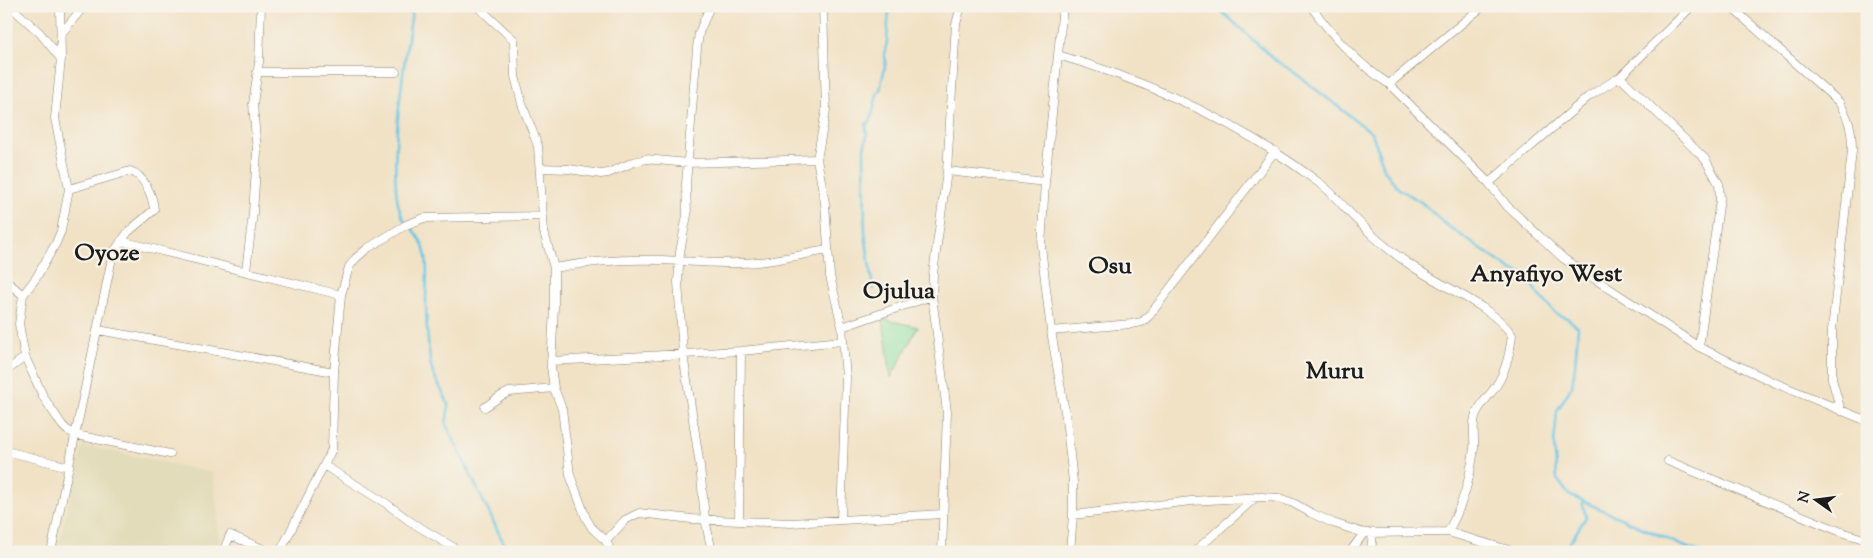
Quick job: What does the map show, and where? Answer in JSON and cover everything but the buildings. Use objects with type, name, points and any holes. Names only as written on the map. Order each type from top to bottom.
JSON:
[{"type":"street","points":[[10,6],[40,33],[61,59]]},
{"type":"street","points":[[60,6],[61,59],[55,118],[69,189],[61,231],[56,243],[24,295],[19,324],[24,357],[44,398],[67,430],[76,435],[170,454]]},
{"type":"street","points":[[61,34],[84,6]]},
{"type":"street","points":[[246,271],[253,213],[257,152],[253,104],[258,72],[262,6]]},
{"type":"street","points":[[710,6],[699,33],[698,41],[686,184],[687,215],[679,260],[678,282],[682,354],[700,466],[705,519],[712,552]]},
{"type":"street","points":[[823,6],[826,110],[817,159],[825,204],[830,276],[842,327],[846,378],[841,520]]},
{"type":"street","points":[[942,552],[946,397],[932,296],[933,274],[947,171],[956,24],[961,6]]},
{"type":"street","points":[[1063,6],[1045,182],[1041,246],[1051,331],[1066,418],[1073,482],[1070,552]]},
{"type":"street","points":[[1311,6],[1323,25],[1340,43],[1379,78],[1389,84],[1508,206],[1564,259],[1699,347],[1841,412],[1867,421]]},
{"type":"street","points":[[1389,84],[1483,6]]},
{"type":"street","points":[[1488,184],[1588,97],[1620,77],[1692,6]]},
{"type":"street","points":[[1730,6],[1839,102],[1848,118],[1852,131],[1852,151],[1832,330],[1832,379],[1841,412]]},
{"type":"street","points":[[478,7],[514,40],[515,76],[522,104],[538,146],[544,232],[554,268],[551,361],[554,388],[562,409],[570,475],[586,518],[592,528],[606,542],[611,552]]},
{"type":"street","points":[[1058,55],[1123,75],[1224,121],[1275,151],[1324,187],[1370,233],[1399,257],[1414,268],[1479,306],[1507,327],[1512,335],[1508,361],[1496,386],[1478,410],[1474,425],[1474,444],[1467,489],[1448,532]]},
{"type":"street","points":[[258,72],[396,72]]},
{"type":"street","points":[[1620,77],[1704,159],[1719,184],[1720,199],[1699,347]]},
{"type":"street","points":[[1051,331],[1108,327],[1142,322],[1149,316],[1275,151]]},
{"type":"street","points":[[540,168],[569,169],[601,174],[646,159],[688,163],[817,159]]},
{"type":"street","points":[[947,171],[1045,182]]},
{"type":"street","points":[[51,552],[98,330],[109,264],[113,253],[121,241],[154,210],[153,202],[144,183],[134,172],[126,172],[69,189]]},
{"type":"street","points":[[280,552],[332,450],[334,441],[334,372],[341,295],[349,267],[356,258],[368,248],[415,221],[424,218],[542,216]]},
{"type":"street","points":[[121,241],[341,295]]},
{"type":"street","points":[[554,268],[580,263],[622,260],[679,260],[718,263],[756,262],[828,250]]},
{"type":"street","points":[[6,281],[24,295]]},
{"type":"street","points":[[842,327],[932,296]]},
{"type":"street","points":[[98,330],[334,372]]},
{"type":"street","points":[[551,361],[741,352],[842,341]]},
{"type":"street","points":[[739,521],[741,352]]},
{"type":"street","points":[[6,371],[24,357]]},
{"type":"street","points":[[485,407],[504,394],[554,388]]},
{"type":"street","points":[[6,451],[70,467]]},
{"type":"street","points":[[1668,461],[1844,533],[1867,540]]},
{"type":"street","points":[[325,466],[461,552]]},
{"type":"street","points":[[1073,515],[1191,501],[1256,497],[1279,498],[1333,523],[1364,533],[1448,532],[1512,551]]},
{"type":"street","points":[[1194,552],[1256,497]]},
{"type":"street","points":[[606,542],[625,520],[639,513],[677,518],[791,523],[943,514]]},
{"type":"street","points":[[1371,552],[1373,532]]},
{"type":"street","points":[[1350,552],[1364,533]]},
{"type":"street","points":[[223,552],[230,535],[270,552]]},
{"type":"street","points":[[6,550],[14,552]]},
{"type":"shaded area","points":[[83,445],[213,473],[220,538],[217,552],[57,552]]},
{"type":"green space","points":[[883,319],[918,327],[891,378]]},
{"type":"waterway","points":[[406,222],[399,207],[396,183],[396,153],[398,119],[413,6]]},
{"type":"waterway","points":[[873,289],[865,233],[864,149],[867,136],[866,125],[871,120],[886,61],[884,55],[887,42],[889,6]]},
{"type":"waterway","points":[[1216,6],[1276,61],[1291,70],[1372,133],[1385,171],[1399,189],[1421,202],[1445,224],[1511,270],[1525,274],[1535,290],[1556,314],[1567,318],[1578,327],[1572,386],[1557,411],[1554,444],[1557,479],[1569,495],[1700,552]]},
{"type":"waterway","points":[[410,226],[422,244],[427,262],[427,334],[432,371],[448,405],[446,424],[508,552]]},
{"type":"waterway","points":[[1564,552],[1586,517],[1582,501]]},
{"type":"district","name":"Oyoze","points":[[107,254]]},
{"type":"district","name":"Osu","points":[[1110,267]]},
{"type":"district","name":"Anyafiyo West","points":[[1546,275]]},
{"type":"district","name":"Ojulua","points":[[899,292]]},
{"type":"district","name":"Muru","points":[[1335,372]]}]
